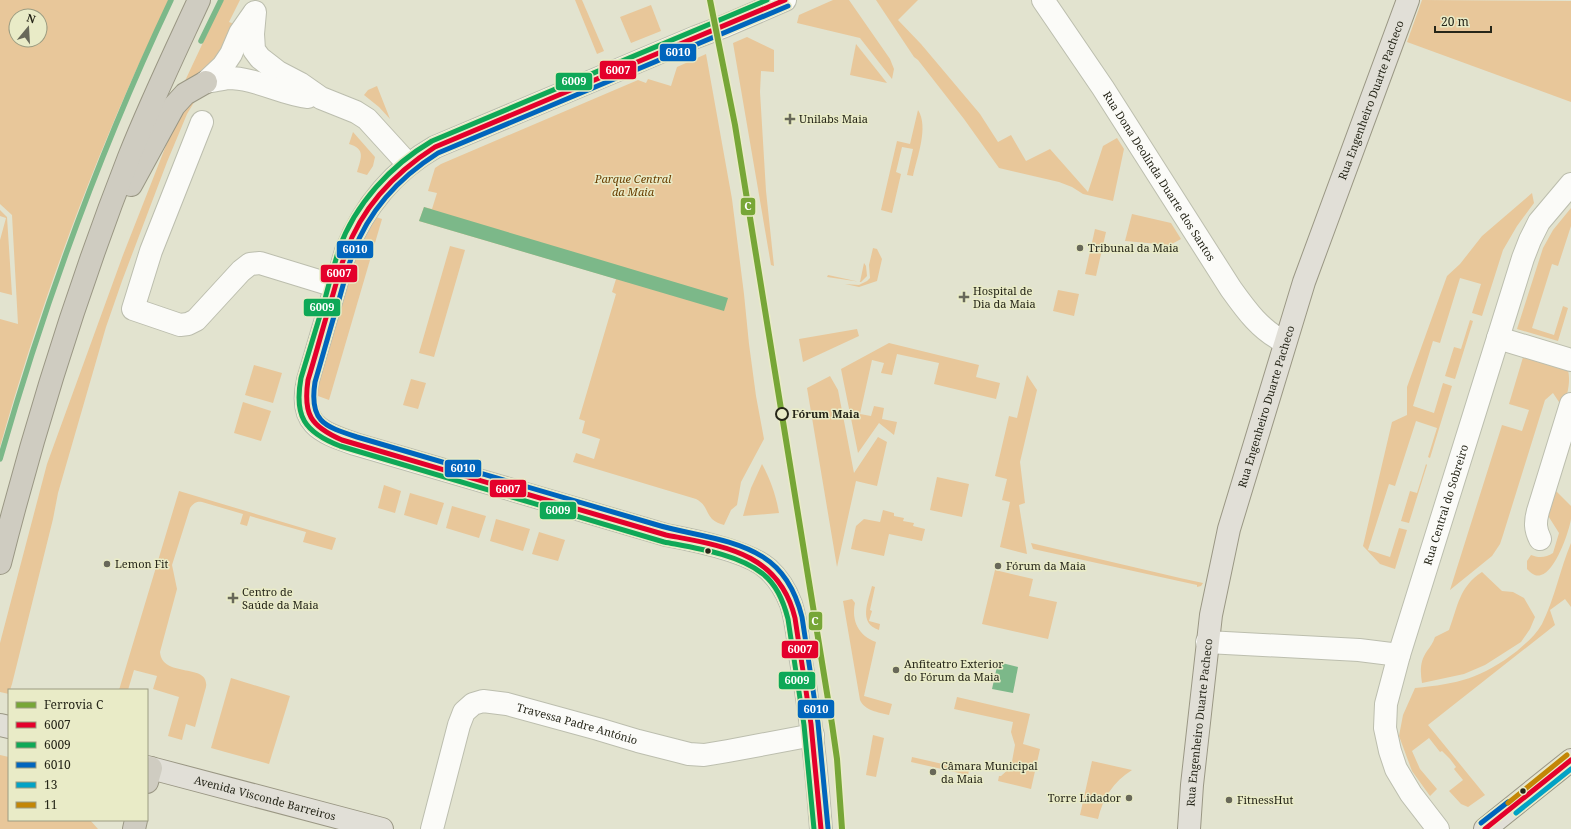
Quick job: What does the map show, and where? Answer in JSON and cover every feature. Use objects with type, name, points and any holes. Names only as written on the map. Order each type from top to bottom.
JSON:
[{"type":"highway","points":[[0,518],[49,349],[83,249],[133,119],[158,62],[188,0]]},
{"type":"highway","points":[[0,563],[29,451],[55,364],[89,265],[135,142],[199,0]]},
{"type":"highway","points":[[89,265],[168,115],[180,99],[206,82]]},
{"type":"main road","name":"Rua Engenheiro Duarte Pacheco","points":[[1190,829],[1192,785],[1208,642],[1217,582],[1229,529],[1304,282],[1408,0]]},
{"type":"main road","points":[[1485,829],[1571,760]]},
{"type":"main road","name":"Avenida Visconde Barreiros","points":[[148,772],[382,829]]},
{"type":"street","points":[[785,0],[717,30],[435,147],[408,164],[380,192],[359,222],[346,251],[306,388],[306,408],[315,425],[326,434],[355,444],[666,535],[693,540],[727,550],[767,568],[782,584],[792,605],[813,735],[821,829]]},
{"type":"street","name":"Rua Dona Deolínda Duarte dos Santos","points":[[1043,0],[1107,94],[1231,289],[1267,332],[1285,342]]},
{"type":"street","points":[[258,6],[253,34],[254,50],[260,58],[278,72],[301,84],[321,98],[356,112],[367,119],[408,164]]},
{"type":"street","points":[[206,82],[223,66],[231,54],[240,33],[258,6]]},
{"type":"street","points":[[206,82],[228,78],[248,81],[297,96],[321,98]]},
{"type":"street","points":[[202,122],[151,251],[133,309],[180,325],[188,324],[199,317],[241,271],[250,264],[260,263],[335,286]]},
{"type":"street","name":"Rua Central do Sobreiro","points":[[1438,829],[1403,782],[1396,769],[1390,751],[1386,728],[1386,704],[1398,655],[1530,240],[1539,222],[1571,184]]},
{"type":"street","points":[[1498,338],[1571,360]]},
{"type":"street","points":[[1540,539],[1535,525],[1538,511],[1571,404]]},
{"type":"street","points":[[1208,642],[1359,650],[1398,655]]},
{"type":"street","name":"Travessa Padre António","points":[[432,829],[459,725],[464,712],[473,704],[483,701],[508,704],[638,741],[690,754],[704,755],[728,752],[813,735]]},
{"type":"green space","points":[[0,0],[169,0],[118,112],[80,206],[45,302],[0,447],[0,319],[18,324],[12,215],[0,204]]},
{"type":"green space","points":[[223,0],[240,0],[229,22],[239,26],[215,65],[184,83]]},
{"type":"green space","points":[[575,0],[582,0],[604,51],[597,54]]},
{"type":"green space","points":[[833,0],[849,0],[890,59],[894,69],[892,79],[860,38],[797,23],[799,15]]},
{"type":"green space","points":[[876,0],[918,0],[898,20],[921,44],[980,114],[998,142],[1011,135],[1026,161],[1050,149],[1088,192],[1103,146],[1117,138],[1124,149],[1113,201],[1083,194],[1072,187],[1059,182],[999,168],[964,119],[918,60],[914,57]]},
{"type":"green space","points":[[1422,0],[1571,1],[1571,102],[1407,42]]},
{"type":"green space","points":[[651,5],[661,31],[631,43],[620,17]]},
{"type":"green space","points":[[747,37],[774,50],[774,72],[761,71],[760,92],[766,191],[774,266],[771,265],[733,43]]},
{"type":"green space","points":[[856,44],[887,83],[850,75]]},
{"type":"green space","name":"Parque Central da Maia","points":[[706,54],[732,199],[749,344],[764,439],[741,482],[737,505],[731,510],[724,525],[712,519],[700,501],[696,499],[573,462],[576,453],[594,459],[600,439],[582,433],[585,421],[579,419],[616,294],[612,292],[616,279],[419,221],[424,207],[432,209],[437,193],[428,191],[435,168],[441,164],[638,80],[646,83],[648,79],[671,86],[677,67]]},
{"type":"green space","points":[[377,86],[390,119],[379,107],[364,95],[368,90]]},
{"type":"green space","points":[[196,99],[187,114],[167,162],[106,327],[58,493],[53,519],[12,684],[10,689],[8,689],[8,694],[0,692],[0,643],[47,464],[123,255],[176,120],[184,107]]},
{"type":"green space","points":[[918,110],[921,117],[922,133],[913,176],[907,175],[913,149],[902,147],[896,172],[901,174],[892,213],[881,210],[897,141],[910,144]]},
{"type":"green space","points":[[353,132],[375,157],[373,166],[367,175],[357,172],[361,155],[358,149],[349,144]]},
{"type":"green space","points":[[1532,193],[1534,203],[1517,226],[1503,250],[1482,316],[1472,313],[1481,284],[1460,278],[1440,343],[1433,341],[1413,406],[1434,413],[1443,383],[1452,386],[1430,458],[1428,457],[1437,428],[1416,421],[1395,486],[1389,484],[1368,550],[1390,557],[1399,528],[1407,530],[1395,569],[1380,564],[1363,546],[1392,422],[1407,415],[1407,387],[1447,276],[1460,264],[1482,236]]},
{"type":"green space","points":[[1571,208],[1571,226],[1558,266],[1552,264],[1532,328],[1554,335],[1563,306],[1568,308],[1558,341],[1517,329],[1543,248],[1553,230]]},
{"type":"green space","points":[[0,210],[7,217],[12,295],[0,292],[0,240],[6,218],[0,216]]},
{"type":"green space","points":[[1132,214],[1171,223],[1181,239],[1170,245],[1125,241]]},
{"type":"green space","points":[[376,217],[382,219],[329,400],[318,396],[317,387],[352,265],[360,244]]},
{"type":"green space","points":[[1095,229],[1106,232],[1096,276],[1085,274]]},
{"type":"green space","points":[[450,246],[465,250],[434,357],[419,353]]},
{"type":"green space","points":[[873,248],[877,249],[882,259],[877,281],[859,287],[845,284],[859,285],[870,278],[869,265]]},
{"type":"green space","points":[[864,263],[866,266],[867,276],[860,282]]},
{"type":"green space","points":[[828,275],[858,282],[827,277]]},
{"type":"green space","points":[[1058,290],[1079,294],[1074,316],[1053,311]]},
{"type":"green space","points":[[1470,320],[1473,321],[1455,379],[1445,376],[1454,347],[1461,349]]},
{"type":"green space","points":[[857,329],[859,336],[803,362],[799,339]]},
{"type":"green space","points":[[889,343],[979,365],[976,377],[1000,383],[996,399],[934,384],[939,363],[897,354],[892,375],[881,373],[884,363],[872,360],[860,414],[871,416],[874,406],[884,408],[882,419],[897,422],[894,435],[879,423],[858,453],[841,369]]},
{"type":"green space","points":[[1524,354],[1568,370],[1569,384],[1563,408],[1553,393],[1545,400],[1500,544],[1492,556],[1450,590],[1502,425],[1522,431],[1529,410],[1509,404]]},
{"type":"green space","points":[[254,365],[282,373],[273,403],[245,395]]},
{"type":"green space","points":[[1027,375],[1037,390],[1020,462],[1025,503],[1019,505],[1027,554],[1000,547],[1010,502],[1002,500],[1007,479],[995,476],[1009,416],[1017,418]]},
{"type":"green space","points":[[830,376],[838,390],[854,473],[878,437],[887,442],[877,486],[856,481],[837,567],[807,388]]},
{"type":"green space","points":[[411,379],[426,383],[418,409],[403,405]]},
{"type":"green space","points":[[243,402],[271,411],[261,441],[234,433]]},
{"type":"green space","points":[[762,464],[768,475],[779,513],[743,516],[751,488]]},
{"type":"green space","points":[[1426,464],[1427,465],[1409,523],[1401,521],[1410,491],[1417,493]]},
{"type":"green space","points":[[937,477],[969,484],[962,517],[930,510]]},
{"type":"green space","points":[[384,485],[401,491],[395,513],[378,508]]},
{"type":"green space","points":[[1555,490],[1571,506],[1571,519],[1564,542],[1551,567],[1541,575],[1535,575],[1527,569],[1527,561],[1531,555],[1542,557],[1553,553],[1559,533],[1547,514]]},
{"type":"green space","points":[[179,491],[336,538],[332,550],[303,542],[306,532],[250,516],[247,526],[240,524],[243,514],[202,502],[192,505],[172,565],[177,589],[160,652],[163,660],[169,665],[194,672],[201,675],[205,679],[206,687],[195,727],[186,724],[182,740],[168,736],[179,697],[153,689],[157,676],[134,670],[128,689],[119,689]]},
{"type":"green space","points":[[410,493],[444,503],[437,525],[404,515]]},
{"type":"green space","points":[[452,506],[486,516],[479,538],[446,528]]},
{"type":"green space","points":[[883,510],[894,513],[894,516],[904,518],[903,521],[914,523],[913,526],[925,529],[922,541],[889,534],[884,556],[851,549],[856,526],[864,519],[880,522]]},
{"type":"green space","points":[[496,519],[530,529],[523,551],[490,541]]},
{"type":"green space","points":[[539,532],[565,540],[558,561],[532,554]]},
{"type":"green space","points":[[1031,543],[1203,583],[1201,586],[1197,587],[1197,585],[1033,549]]},
{"type":"green space","points":[[1571,543],[1571,607],[1565,599],[1550,610],[1555,625],[1428,725],[1485,795],[1468,807],[1461,804],[1449,791],[1463,780],[1454,769],[1456,767],[1450,759],[1442,751],[1440,752],[1429,738],[1412,751],[1420,769],[1437,789],[1430,796],[1412,771],[1399,736],[1403,715],[1415,688],[1457,682],[1481,674],[1517,651],[1527,642],[1540,628],[1547,614]]},
{"type":"green space","points":[[995,570],[1033,579],[1029,596],[1057,602],[1048,639],[982,624]]},
{"type":"green space","points":[[1482,572],[1502,591],[1513,592],[1524,598],[1535,617],[1530,629],[1521,642],[1485,665],[1464,674],[1422,683],[1421,666],[1425,655],[1435,637],[1449,630],[1460,598],[1468,584]]},
{"type":"green space","points":[[872,586],[875,587],[870,610],[872,611],[869,621],[880,624],[879,630],[868,622],[866,611]]},
{"type":"green space","points":[[852,599],[855,603],[855,622],[865,636],[876,642],[864,696],[892,704],[889,715],[868,709],[860,700],[843,601]]},
{"type":"green space","points":[[231,678],[290,696],[269,764],[211,748]]},
{"type":"green space","points":[[957,697],[1030,714],[1023,744],[1040,749],[1031,789],[998,781],[999,776],[1011,767],[1015,745],[1011,732],[1013,722],[954,709]]},
{"type":"green space","points":[[873,735],[884,738],[876,777],[866,775]]},
{"type":"green space","points":[[0,755],[8,757],[8,821],[91,821],[98,829],[0,829]]},
{"type":"green space","points":[[912,757],[969,770],[968,775],[911,762]]},
{"type":"green space","points":[[1092,761],[1132,770],[1114,785],[1106,797],[1098,819],[1080,815]]},
{"type":"shaded area","points":[[424,207],[728,298],[724,311],[419,221]]},
{"type":"shaded area","points":[[998,662],[1018,667],[1013,693],[992,689]]},
{"type":"waterway","points":[[0,459],[17,400],[55,284],[76,226],[121,112],[171,0]]},
{"type":"waterway","points":[[201,41],[221,0]]},
{"type":"rail line","name":"C","points":[[710,0],[735,125],[832,724],[837,759],[842,829]]},
{"type":"transit line","name":"6009","points":[[767,0],[432,141],[402,162],[376,187],[365,201],[346,232],[339,249],[301,378],[299,403],[304,421],[310,428],[318,435],[340,446],[664,542],[702,549],[729,557],[753,567],[768,578],[779,595],[788,619],[804,725],[814,829]]},
{"type":"transit line","name":"6007","points":[[785,0],[435,147],[407,168],[394,179],[371,206],[361,220],[346,252],[308,380],[307,402],[311,418],[316,424],[322,430],[342,440],[666,535],[708,543],[746,556],[762,566],[776,579],[787,596],[795,618],[811,724],[821,829]]},
{"type":"transit line","name":"6010","points":[[788,6],[438,153],[424,162],[387,196],[377,209],[360,237],[347,271],[315,382],[314,406],[321,420],[327,425],[345,433],[667,528],[724,541],[751,550],[770,562],[783,575],[793,591],[802,617],[818,723],[828,828]]},
{"type":"transit line","name":"11","points":[[1508,803],[1567,755]]},
{"type":"transit line","name":"6007","points":[[1485,829],[1571,760]]},
{"type":"transit line","name":"13","points":[[1516,813],[1571,769]]},
{"type":"transit line","name":"6010","points":[[1481,823],[1508,802]]},
{"type":"place","name":"Unilabs Maia","points":[[790,119]]},
{"type":"place","name":"Tribunal da Maia","points":[[1080,248]]},
{"type":"place","name":"Hospital de Dia da Maia","points":[[964,297]]},
{"type":"place","name":"Fórum Maia","points":[[782,414]]},
{"type":"place","name":"Lemon Fit","points":[[107,564]]},
{"type":"place","name":"Fórum da Maia","points":[[998,566]]},
{"type":"place","name":"Centro de Saúde da Maia","points":[[233,598]]},
{"type":"place","name":"Anfiteatro Exterior do Fórum da Maia","points":[[896,670]]},
{"type":"place","name":"Câmara Municipal da Maia","points":[[933,772]]},
{"type":"place","name":"Torre Lidador","points":[[1129,798]]},
{"type":"place","name":"FitnessHut","points":[[1229,800]]}]
